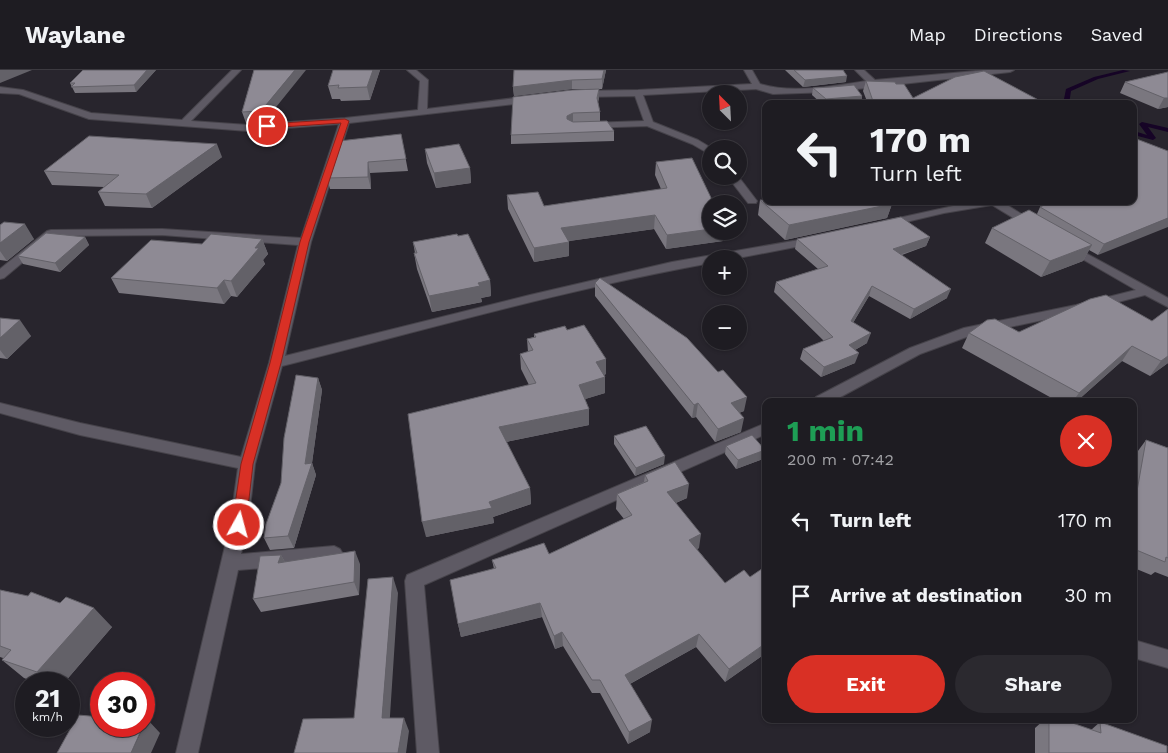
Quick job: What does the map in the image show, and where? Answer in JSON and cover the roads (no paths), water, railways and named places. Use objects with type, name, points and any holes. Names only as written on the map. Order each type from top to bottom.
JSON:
[{"type":"street","points":[[183,124],[237,70]]},
{"type":"street","points":[[411,70],[424,80],[422,112]]},
{"type":"street","points":[[748,70],[757,86]]},
{"type":"street","points":[[859,70],[873,82]]},
{"type":"street","points":[[572,94],[638,93],[757,86],[773,91],[830,89],[873,82],[906,81],[1010,70]]},
{"type":"street","points":[[0,90],[20,92],[65,106],[89,116],[248,128],[345,121],[545,97]]},
{"type":"street","points":[[638,93],[649,123]]},
{"type":"street","points":[[187,753],[239,525],[247,464],[276,363],[305,242],[345,121]]},
{"type":"street","points":[[582,126],[649,123],[702,146]]},
{"type":"street","points":[[739,185],[752,201]]},
{"type":"street","points":[[872,227],[973,205]]},
{"type":"street","points":[[1002,205],[1051,236],[1168,303]]},
{"type":"street","points":[[0,275],[51,233],[162,232],[305,242]]},
{"type":"street","points":[[747,252],[829,237]]},
{"type":"street","points":[[276,363],[530,299],[702,261]]},
{"type":"street","points":[[827,398],[915,351],[970,331],[1076,309],[1146,291]]},
{"type":"street","points":[[0,408],[80,429],[247,464]]},
{"type":"street","points":[[428,753],[414,581],[762,430]]},
{"type":"street","points":[[230,563],[334,554]]},
{"type":"street","points":[[1137,650],[1168,658]]},
{"type":"waterway","points":[[1067,100],[1068,90],[1096,78],[1126,70]]},
{"type":"waterway","points":[[1137,134],[1153,138],[1142,124],[1168,130]]}]
